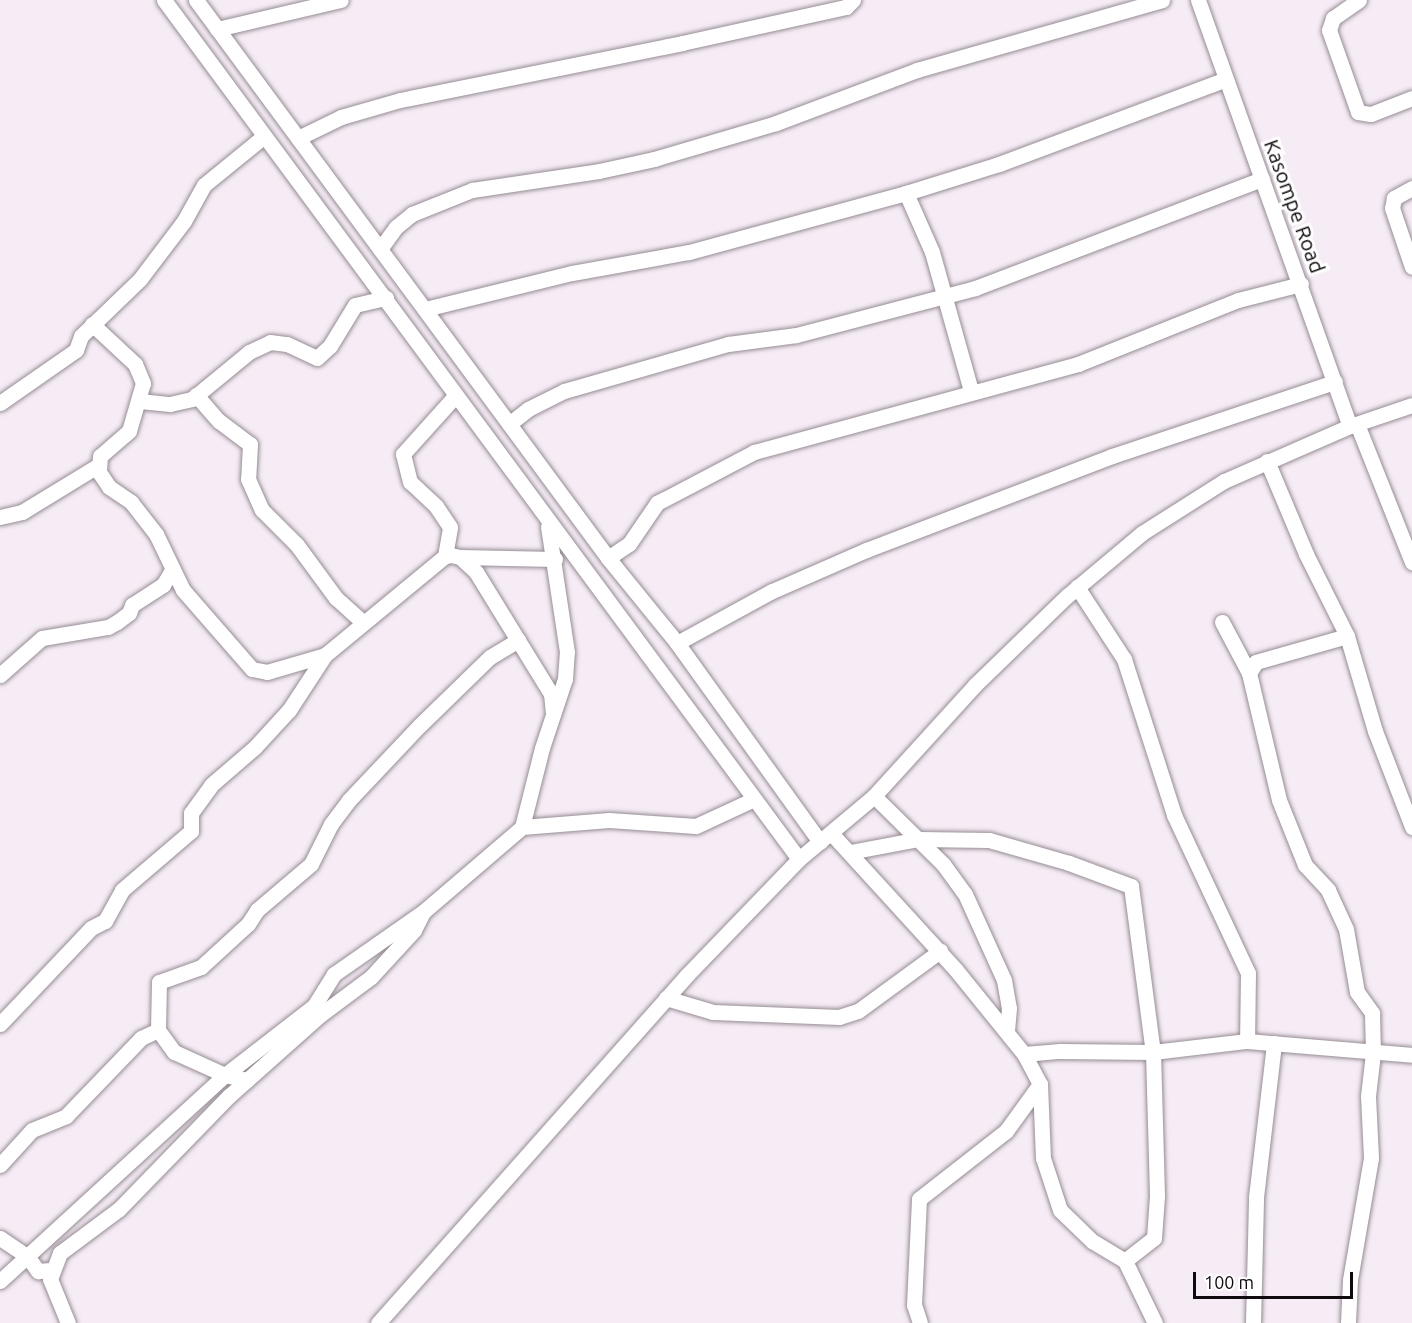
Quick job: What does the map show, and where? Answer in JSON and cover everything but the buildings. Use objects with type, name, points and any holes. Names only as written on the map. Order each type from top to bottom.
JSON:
[{"type":"street","points":[[164,0],[386,298],[752,800],[799,859]]},
{"type":"street","points":[[196,0],[608,558],[677,643],[825,838],[850,852],[940,951],[1007,1030],[1024,1054],[1040,1084],[1042,1158],[1060,1210],[1092,1241],[1125,1261],[1155,1323]]},
{"type":"street","points":[[218,29],[341,0]]},
{"type":"street","points":[[298,138],[341,117],[400,100],[846,7],[853,0]]},
{"type":"street","points":[[381,249],[396,227],[412,214],[472,190],[643,162],[776,123],[917,70],[1162,0]]},
{"type":"street","name":"Kasompe Road","points":[[1198,0],[1335,382],[1412,562]]},
{"type":"street","points":[[1359,0],[1333,18],[1329,30],[1358,112],[1371,114],[1412,98]]},
{"type":"street","points":[[425,309],[572,273],[689,252],[906,192],[999,164],[1226,80]]},
{"type":"street","points":[[0,403],[76,350],[81,336],[140,279],[184,221],[204,185],[264,136]]},
{"type":"street","points":[[509,424],[528,409],[564,391],[728,344],[796,335],[945,297],[1262,179]]},
{"type":"street","points":[[1412,188],[1394,198],[1392,208],[1412,267]]},
{"type":"street","points":[[906,192],[932,252],[971,391]]},
{"type":"street","points":[[608,558],[629,544],[657,502],[754,452],[871,423],[971,391],[1078,364],[1238,300],[1301,284]]},
{"type":"street","points":[[140,401],[179,403],[196,395],[260,345],[287,344],[317,358],[330,346],[355,305],[386,298]]},
{"type":"street","points":[[0,517],[37,504],[97,466],[100,456],[129,431],[140,401],[143,383],[135,364],[92,324]]},
{"type":"street","points":[[677,643],[772,591],[856,554],[1101,460],[1335,382]]},
{"type":"street","points":[[196,395],[219,421],[250,444],[248,479],[262,510],[297,545],[336,598],[363,622]]},
{"type":"street","points":[[456,395],[403,454],[410,482],[436,506],[450,527],[453,556],[476,572],[551,694],[553,714]]},
{"type":"street","points":[[378,1323],[666,998],[799,859],[874,796],[975,685],[1077,587],[1142,533],[1224,481],[1353,425],[1412,405]]},
{"type":"street","points":[[1267,461],[1306,554],[1347,636],[1375,731],[1412,827]]},
{"type":"street","points":[[97,466],[109,487],[131,502],[156,534],[183,590],[252,669],[267,672],[325,655]]},
{"type":"street","points":[[0,1281],[225,1075],[314,1006],[334,974],[423,912],[522,827],[565,679],[567,652],[555,559],[547,520]]},
{"type":"street","points":[[0,1024],[91,928],[105,921],[122,890],[191,831],[190,813],[211,785],[255,747],[289,710],[325,655],[363,622],[453,556],[555,559]]},
{"type":"street","points":[[0,675],[42,638],[108,627],[117,622],[129,613],[132,605],[163,585],[172,570]]},
{"type":"street","points":[[1077,587],[1124,659],[1174,815],[1248,973],[1246,1041]]},
{"type":"street","points":[[1222,622],[1249,673],[1279,800],[1305,865],[1328,890],[1346,929],[1357,992],[1372,1013],[1373,1053],[1368,1096],[1371,1158],[1350,1280],[1348,1323]]},
{"type":"street","points":[[1249,673],[1256,662],[1347,636]]},
{"type":"street","points":[[247,1080],[225,1075],[174,1052],[158,1030],[162,1010],[156,998],[159,982],[201,967],[257,910],[311,864],[331,824],[349,800],[420,725],[490,657],[518,640]]},
{"type":"street","points":[[874,796],[919,839],[965,894],[988,938],[1004,980],[1009,1008],[1007,1030]]},
{"type":"street","points":[[522,827],[609,820],[690,826],[709,823],[752,800]]},
{"type":"street","points":[[850,852],[919,839],[989,840],[1058,859],[1131,886],[1153,1052],[1156,1232],[1149,1245],[1125,1261]]},
{"type":"street","points":[[68,1323],[52,1286],[50,1270],[71,1242],[119,1209],[247,1080],[320,1015],[371,977],[414,930],[423,912]]},
{"type":"street","points":[[666,998],[713,1012],[839,1017],[858,1011],[940,951]]},
{"type":"street","points":[[0,1165],[32,1130],[66,1116],[141,1038],[158,1030]]},
{"type":"street","points":[[1024,1054],[1153,1052],[1246,1041],[1412,1055]]},
{"type":"street","points":[[1253,1323],[1256,1197],[1274,1043]]},
{"type":"street","points":[[920,1323],[914,1305],[919,1199],[1006,1131],[1040,1084]]},
{"type":"street","points":[[0,1238],[27,1256],[38,1271],[50,1270]]}]
